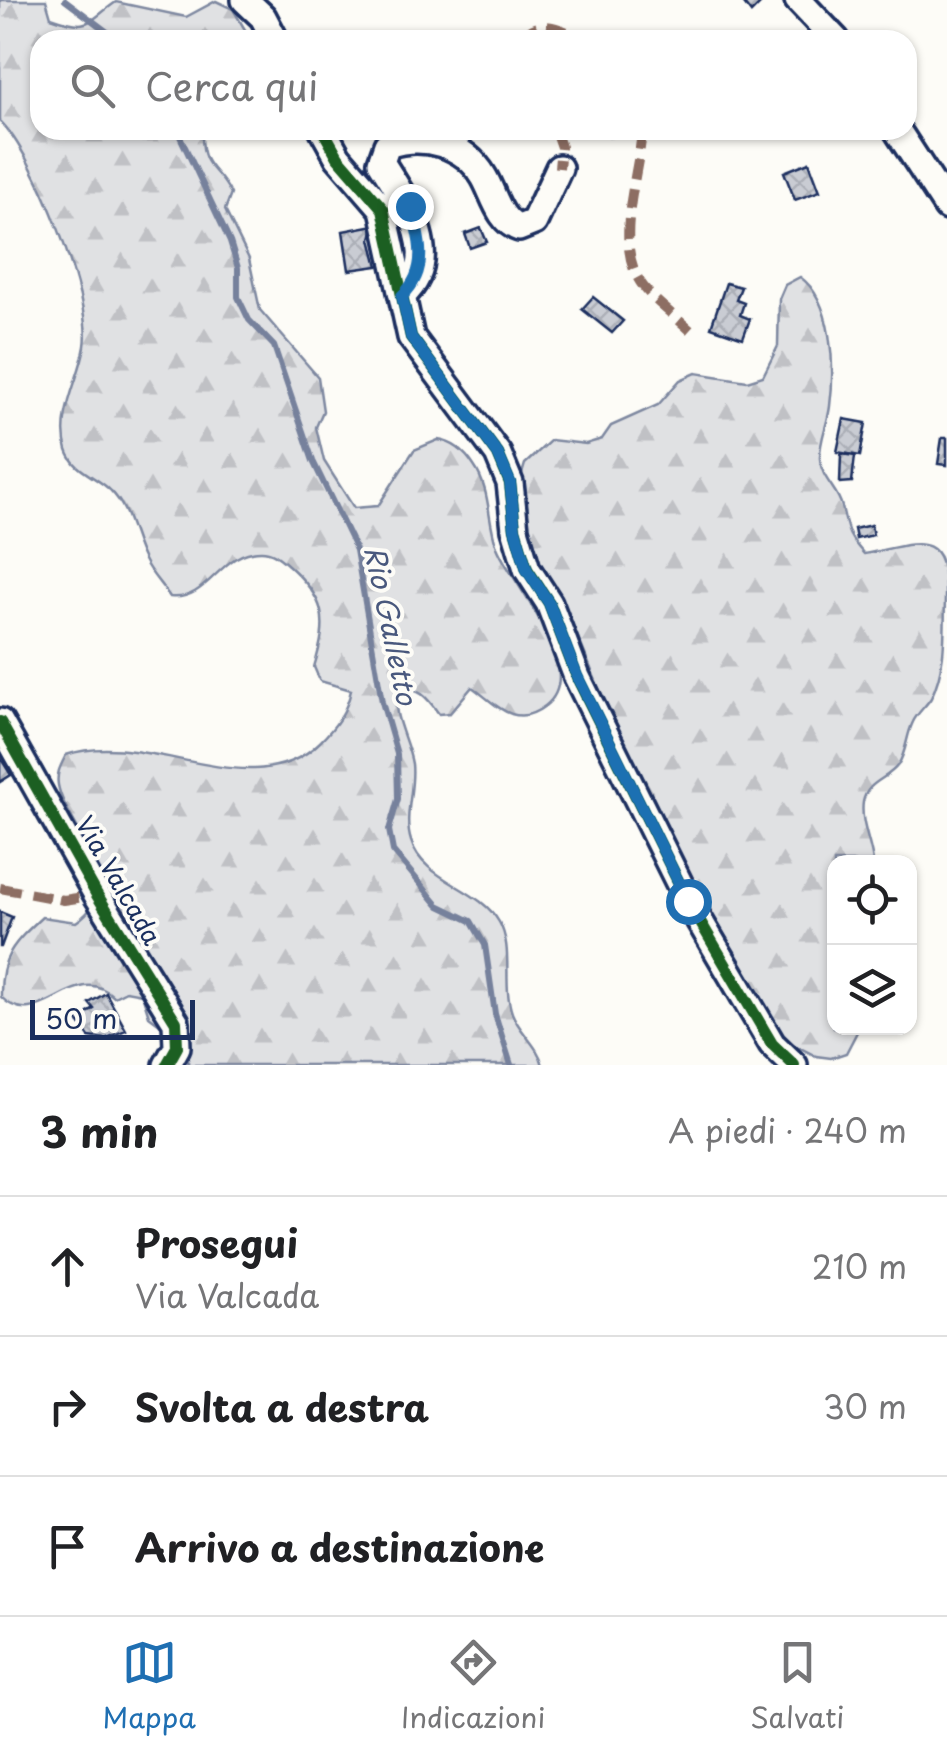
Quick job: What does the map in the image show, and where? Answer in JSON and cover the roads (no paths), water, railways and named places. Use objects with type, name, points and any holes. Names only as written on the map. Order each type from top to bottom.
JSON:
[{"type":"street","points":[[246,0],[270,30]]},
{"type":"street","points":[[798,0],[826,30]]},
{"type":"street","points":[[329,140],[338,157],[383,209],[411,337],[498,454],[510,482],[515,529],[527,570],[549,603],[577,676],[688,901],[772,1044],[794,1065]]},
{"type":"street","points":[[402,296],[417,282],[421,256],[410,206],[381,162],[387,146],[403,140]]},
{"type":"street","points":[[411,140],[458,149],[482,173],[508,223],[518,228],[534,222],[558,168]]},
{"type":"street","points":[[903,140],[947,207]]},
{"type":"street","name":"Via Valcada","points":[[0,722],[97,895],[176,1022],[178,1047],[168,1065]]},
{"type":"waterway","name":"Rio Galletto","points":[[65,0],[105,30]]},
{"type":"waterway","name":"Rio Galletto","points":[[182,140],[230,242],[238,268],[238,297],[249,320],[274,346],[313,461],[356,550],[382,702],[397,754],[398,799],[389,830],[393,851],[438,905],[471,921],[485,945],[495,1014],[511,1065]]}]
